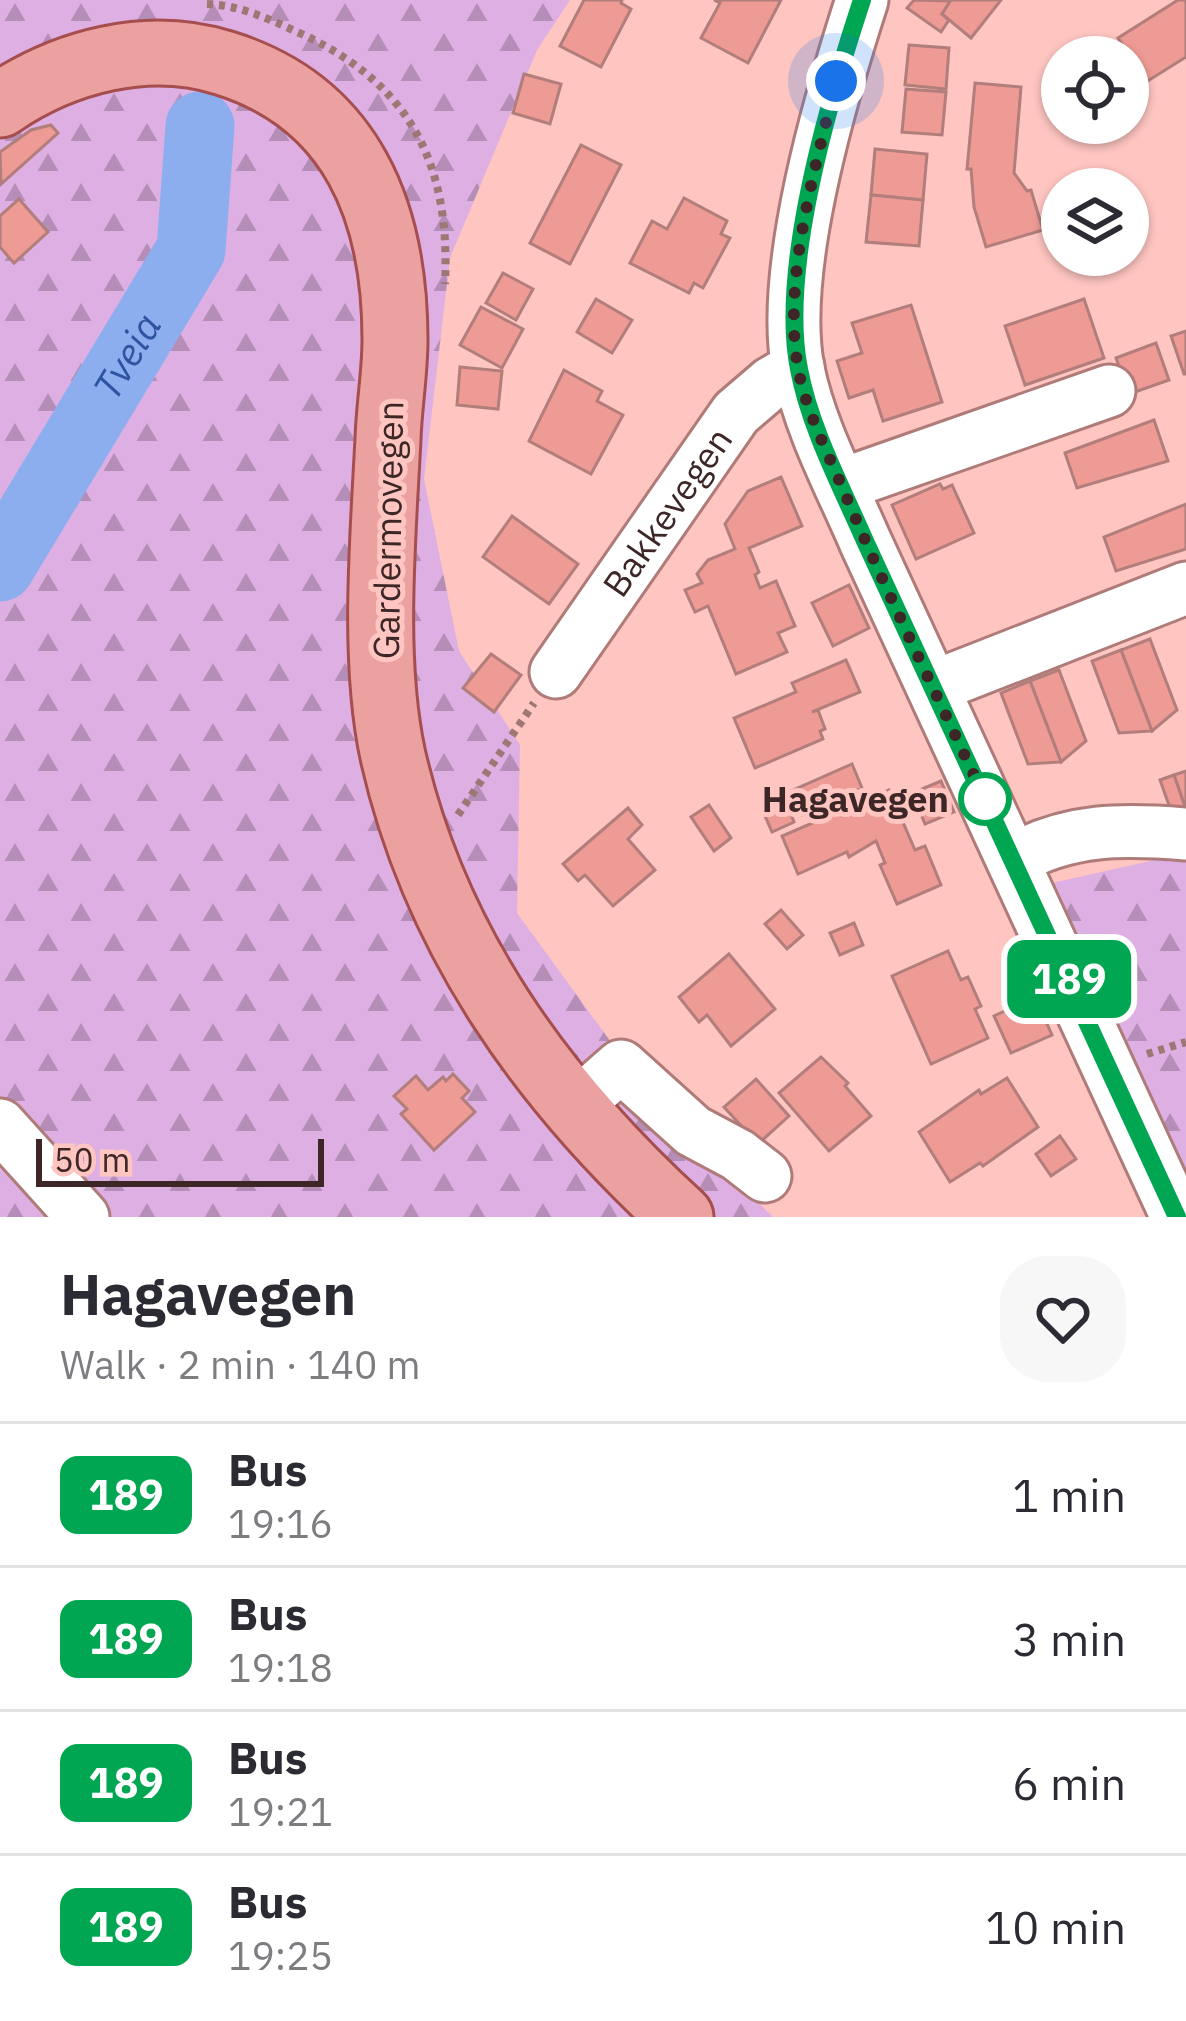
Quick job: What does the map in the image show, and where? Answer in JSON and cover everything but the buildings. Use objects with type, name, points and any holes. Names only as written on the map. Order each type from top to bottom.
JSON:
[{"type":"main road","name":"Gardermovegen","points":[[0,105],[50,77],[93,61],[145,52],[211,58],[278,85],[320,114],[359,172],[386,243],[392,283],[395,342],[382,566],[385,689],[393,753],[417,842],[446,914],[484,987],[573,1108],[681,1217]]},
{"type":"street","points":[[862,0],[836,81],[802,245],[796,304],[798,368],[842,485],[1177,1217]]},
{"type":"street","name":"Bakkevegen","points":[[556,673],[736,413],[771,382],[798,368]]},
{"type":"street","points":[[842,485],[1109,391]]},
{"type":"street","points":[[933,687],[1186,588]]},
{"type":"street","points":[[1013,860],[1034,848],[1088,833],[1126,829],[1186,834]]},
{"type":"street","points":[[573,1108],[621,1066],[693,1131],[765,1176]]},
{"type":"street","points":[[0,1124],[83,1217]]},
{"type":"path","points":[[455,819],[556,673]]},
{"type":"green space","points":[[0,0],[570,0],[537,50],[450,258],[424,479],[459,651],[520,745],[517,913],[651,1097],[773,1217],[0,1217]]},
{"type":"green space","points":[[1186,853],[1186,1217],[1152,1208],[1049,1005],[1034,887]]},
{"type":"waterway","name":"Tveia","points":[[0,567],[191,250],[200,126]]},
{"type":"bus line","name":"189","points":[[862,0],[815,170],[796,304],[798,368],[819,433],[865,541],[1177,1217]]},
{"type":"place","name":"Hagavegen","points":[[985,799]]},
{"type":"route","points":[[836,81],[802,245],[796,304],[798,368],[819,433],[862,535],[994,819],[985,799]]}]
